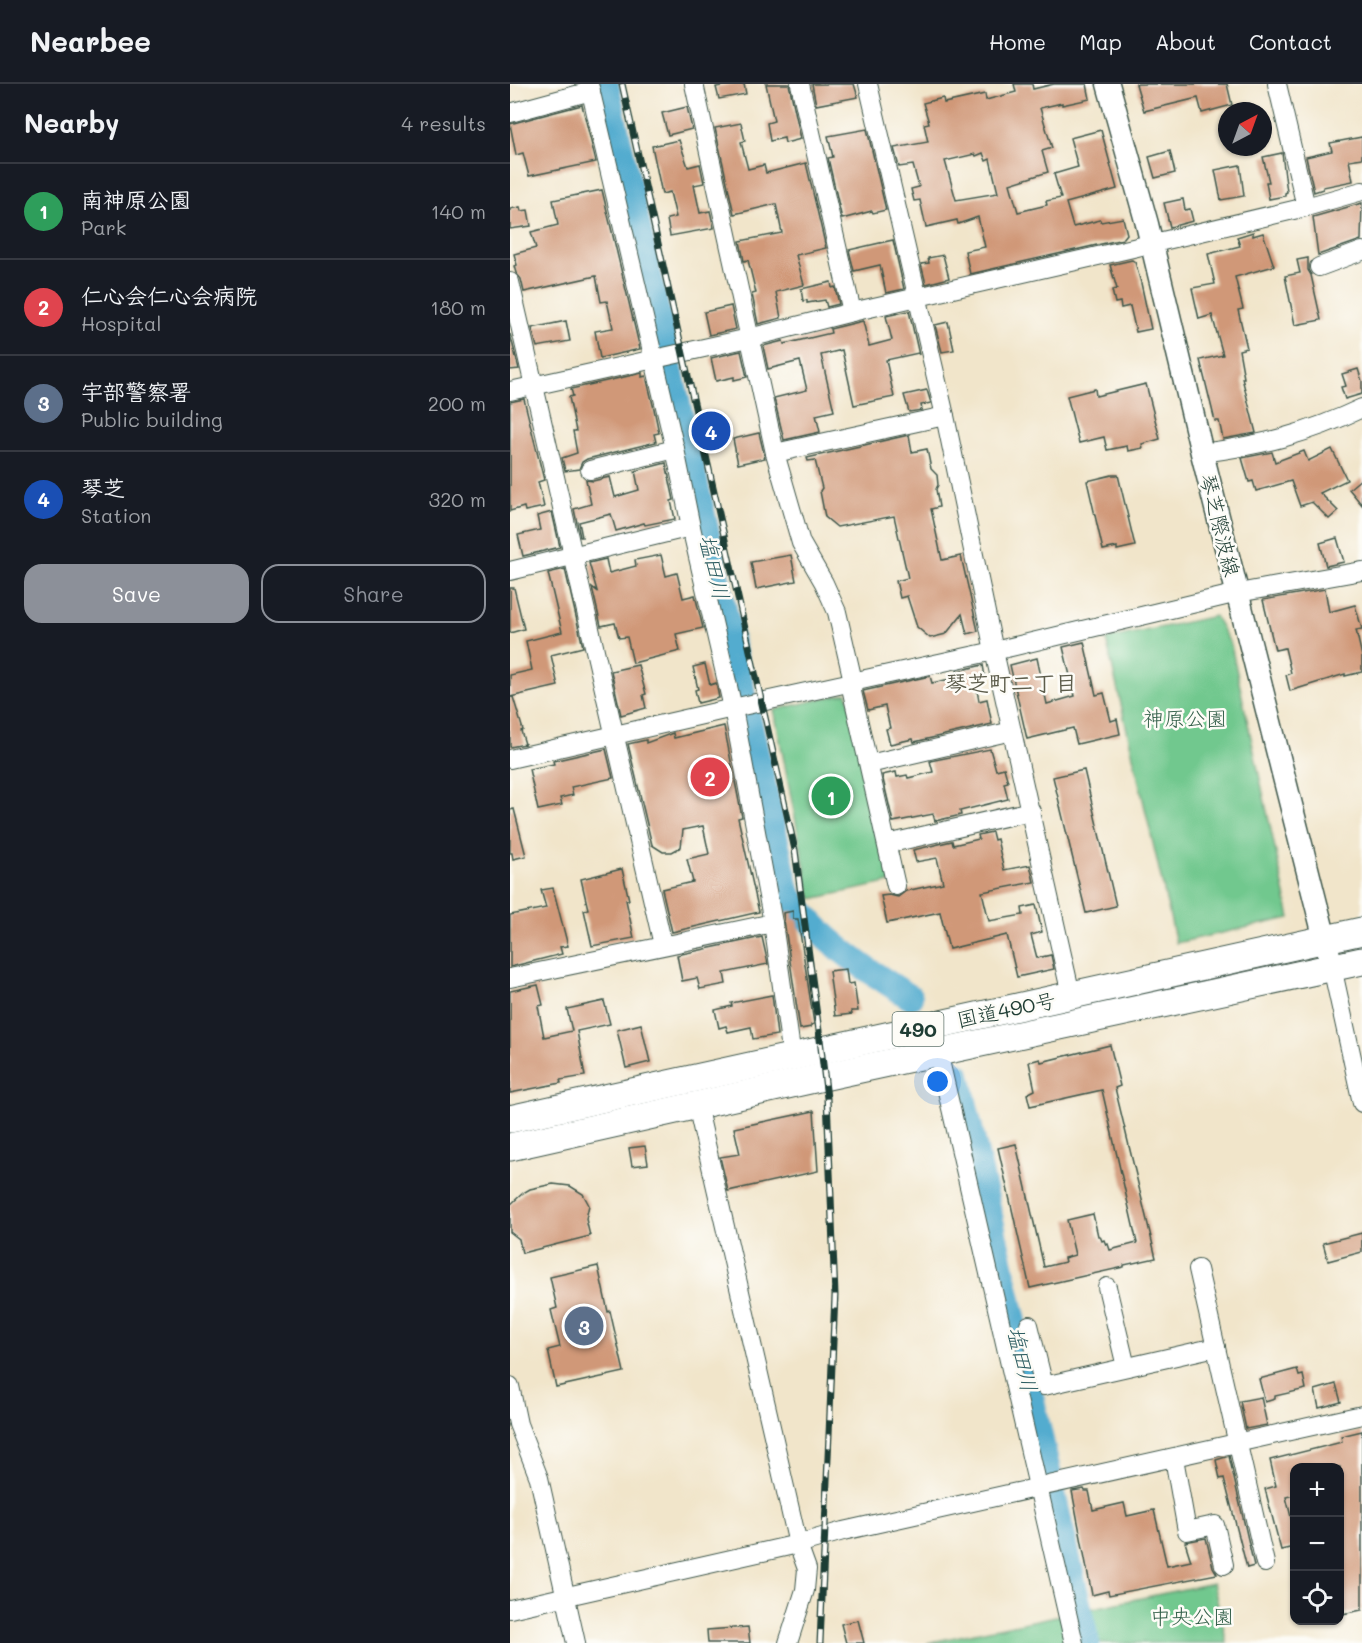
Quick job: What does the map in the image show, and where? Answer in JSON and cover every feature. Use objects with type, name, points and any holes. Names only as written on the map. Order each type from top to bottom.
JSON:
[{"type":"highway","name":"国道490号","points":[[510,1119],[1362,931]]},
{"type":"highway","name":"国道490号","points":[[510,1147],[1362,961]]},
{"type":"main road","name":"琴芝際波線","points":[[1108,84],[1151,243],[1332,967]]},
{"type":"street","points":[[694,84],[775,453],[801,543],[824,583],[837,612],[853,681],[852,692],[896,886]]},
{"type":"street","points":[[800,84],[852,312]]},
{"type":"street","points":[[868,84],[945,416],[994,651],[1071,995]]},
{"type":"street","points":[[1277,84],[1306,207]]},
{"type":"street","points":[[510,113],[590,88],[655,358],[691,527],[742,706],[792,1057]]},
{"type":"street","points":[[510,391],[749,338],[1306,207],[1362,190]]},
{"type":"street","points":[[1319,267],[1362,251]]},
{"type":"street","points":[[510,282],[663,945]]},
{"type":"street","points":[[1202,453],[1278,441],[1324,426],[1362,408]]},
{"type":"street","points":[[775,453],[945,416]]},
{"type":"street","points":[[590,470],[675,449]]},
{"type":"street","points":[[510,571],[691,527]]},
{"type":"street","points":[[510,759],[994,651],[1238,593],[1362,571]]},
{"type":"street","points":[[869,764],[1012,731]]},
{"type":"street","points":[[887,844],[1031,811]]},
{"type":"street","points":[[510,978],[773,923]]},
{"type":"street","points":[[1332,967],[1356,1045],[1362,1102]]},
{"type":"street","points":[[933,1025],[938,1053],[1048,1486],[1074,1643]]},
{"type":"street","points":[[697,1105],[798,1544],[807,1569],[805,1590],[789,1643]]},
{"type":"street","points":[[1198,1269],[1265,1563]]},
{"type":"street","points":[[1107,1287],[1126,1367]]},
{"type":"street","points":[[1029,1325],[1044,1386],[1216,1347]]},
{"type":"street","points":[[510,1386],[521,1430],[539,1478],[576,1643]]},
{"type":"street","points":[[510,1609],[798,1544],[843,1531],[1362,1415]]},
{"type":"street","points":[[510,1430],[539,1478]]},
{"type":"street","points":[[1174,1458],[1187,1532],[1215,1525],[1224,1565]]},
{"type":"green space","name":"神原公園","points":[[1215,616],[1231,645],[1290,918],[1176,943],[1106,639]]},
{"type":"green space","points":[[847,693],[892,882],[811,899],[774,710]]},
{"type":"green space","name":"中央公園","points":[[1213,1583],[1227,1643],[927,1643]]},
{"type":"building","points":[[744,84],[746,94],[719,99],[716,87]]},
{"type":"building","points":[[766,84],[789,84],[801,139],[785,143],[784,138],[770,141],[767,123],[774,121]]},
{"type":"building","points":[[812,84],[854,84],[858,97],[816,105]]},
{"type":"building","points":[[1014,84],[1032,84],[1033,89],[1054,84],[1087,84],[1090,99],[1040,108],[1052,148],[1042,151],[1048,172],[1010,184],[1018,212],[1047,205],[1046,201],[1061,198],[1054,174],[1078,167],[1070,138],[1101,130],[1117,189],[1066,203],[1073,227],[1100,220],[1101,222],[1123,218],[1127,234],[1123,239],[970,274],[965,251],[985,247],[978,217],[958,224],[957,220],[926,227],[920,200],[914,201],[911,189],[919,187],[913,165],[899,167],[894,148],[928,142],[924,124],[929,123],[923,103],[943,98],[944,103],[985,94],[986,100],[1016,92]],"holes":[[[983,153],[986,161],[990,159],[998,193],[956,200],[945,161]]]},
{"type":"building","points":[[1136,84],[1227,84],[1231,102],[1218,102],[1218,109],[1202,113],[1198,98],[1144,111]]},
{"type":"building","points":[[582,105],[596,162],[529,176],[523,153],[516,155],[510,124]]},
{"type":"building","points":[[687,107],[692,129],[668,135],[662,113]]},
{"type":"building","points":[[741,123],[745,141],[741,142],[748,169],[764,165],[766,173],[806,163],[826,248],[796,255],[804,285],[776,292],[781,318],[758,324],[752,294],[756,293],[748,260],[744,261],[740,241],[782,233],[776,204],[734,214],[715,128]]},
{"type":"building","points":[[867,129],[886,210],[873,213],[872,211],[842,219],[828,158],[833,157],[828,136]]},
{"type":"building","points":[[1362,137],[1362,158],[1349,160],[1353,181],[1323,187],[1314,192],[1306,157],[1332,151],[1330,143]]},
{"type":"building","points":[[679,140],[688,167],[700,164],[704,183],[694,185],[700,213],[710,211],[714,228],[670,236],[667,219],[676,217],[670,192],[662,194],[652,146]]},
{"type":"building","points":[[1170,151],[1175,173],[1155,178],[1149,157]]},
{"type":"building","points":[[1282,153],[1287,192],[1285,196],[1269,199],[1266,182],[1269,182],[1263,157]]},
{"type":"building","points":[[1240,165],[1244,196],[1221,200],[1215,170]]},
{"type":"building","points":[[602,190],[640,349],[600,358],[595,331],[613,328],[607,301],[601,302],[596,276],[524,292],[521,279],[514,266],[517,265],[514,254],[536,248],[531,232],[558,225],[553,200]]},
{"type":"building","points":[[1183,199],[1185,210],[1190,209],[1193,221],[1170,227],[1164,203]]},
{"type":"building","points":[[1362,203],[1361,240],[1318,255],[1313,217]]},
{"type":"building","points":[[520,207],[521,211],[528,210],[531,226],[510,229],[510,209]]},
{"type":"building","points":[[1253,232],[1253,236],[1263,233],[1274,266],[1235,277],[1243,309],[1238,310],[1247,348],[1239,350],[1244,378],[1242,378],[1256,433],[1223,439],[1219,421],[1215,421],[1200,360],[1223,355],[1212,315],[1199,319],[1192,288],[1215,284],[1208,254],[1240,246],[1237,237]]},
{"type":"building","points":[[893,240],[904,289],[886,293],[880,265],[854,271],[849,250]]},
{"type":"building","points":[[943,255],[949,278],[926,284],[921,264],[929,263],[928,258]]},
{"type":"building","points":[[1308,258],[1308,270],[1321,320],[1295,325],[1285,276],[1300,273],[1297,260]]},
{"type":"building","points":[[1132,260],[1135,262],[1141,283],[1151,329],[1136,332],[1130,306],[1121,308],[1120,302],[1115,303],[1112,290],[1117,289],[1110,265]]},
{"type":"building","points":[[831,282],[832,288],[835,287],[839,304],[827,307],[825,300],[807,303],[807,300],[803,301],[801,289]]},
{"type":"building","points":[[731,306],[736,329],[709,335],[704,312]]},
{"type":"building","points":[[909,311],[919,355],[918,353],[886,360],[894,397],[854,405],[842,350],[821,355],[834,411],[816,415],[820,432],[784,440],[774,398],[807,390],[800,361],[768,369],[763,346],[783,341],[784,344],[831,333],[830,329],[863,321],[869,346],[892,340],[886,316]]},
{"type":"building","points":[[566,321],[570,341],[537,347],[532,328]]},
{"type":"building","points":[[948,322],[954,350],[942,352],[935,325]]},
{"type":"building","points":[[510,334],[519,369],[510,370]]},
{"type":"building","points":[[741,351],[747,377],[716,381],[711,358]]},
{"type":"building","points":[[1358,369],[1362,381],[1362,394],[1345,399],[1341,387],[1346,386],[1342,374]]},
{"type":"building","points":[[642,373],[642,377],[646,376],[659,433],[654,434],[656,442],[587,459],[582,462],[579,469],[565,471],[562,458],[577,453],[573,431],[576,431],[569,397],[573,396],[571,389]]},
{"type":"building","points":[[1146,384],[1160,439],[1142,444],[1143,448],[1128,451],[1127,446],[1107,450],[1104,437],[1079,443],[1067,396],[1095,389],[1096,396]]},
{"type":"building","points":[[927,390],[931,403],[921,405],[922,410],[909,412],[904,395]]},
{"type":"building","points":[[524,399],[544,480],[538,482],[544,507],[525,511],[524,507],[510,511],[510,402]]},
{"type":"building","points":[[759,433],[765,458],[738,464],[733,439]]},
{"type":"building","points":[[909,435],[912,452],[927,449],[931,469],[937,475],[936,489],[939,507],[931,509],[942,560],[961,556],[978,631],[967,634],[962,614],[946,634],[930,638],[917,627],[907,596],[900,598],[896,581],[908,578],[894,516],[837,527],[825,517],[820,491],[822,488],[815,460],[808,461],[807,458]]},
{"type":"building","points":[[1332,449],[1347,480],[1320,493],[1338,511],[1329,519],[1312,502],[1300,506],[1291,481],[1256,491],[1253,481],[1249,482],[1242,458],[1272,452],[1275,462],[1304,451],[1308,461]]},
{"type":"building","points":[[666,463],[674,500],[671,501],[675,519],[645,525],[644,523],[616,531],[611,514],[579,522],[582,537],[580,537],[574,509],[591,504],[586,480],[593,481],[610,477],[615,497],[639,490],[635,471]]},
{"type":"building","points":[[1118,475],[1135,546],[1103,550],[1087,481]]},
{"type":"building","points":[[1362,478],[1362,505],[1349,489]]},
{"type":"building","points":[[552,512],[560,547],[523,556],[518,535],[540,530],[537,516]]},
{"type":"building","points":[[1337,538],[1344,562],[1326,566],[1320,543]]},
{"type":"building","points":[[661,555],[666,576],[677,573],[683,598],[695,595],[703,628],[676,634],[680,651],[633,663],[627,637],[619,638],[615,623],[601,626],[592,587],[597,591],[589,563],[606,559],[609,573],[636,566],[635,560]]},
{"type":"building","points":[[791,555],[796,581],[756,589],[751,562]]},
{"type":"building","points":[[565,569],[583,647],[551,655],[558,686],[510,697],[510,675],[532,670],[526,641],[562,632],[548,573]]},
{"type":"building","points":[[510,588],[514,588],[524,629],[510,633]]},
{"type":"building","points":[[1325,589],[1329,612],[1355,605],[1362,629],[1356,630],[1362,656],[1362,672],[1345,676],[1345,674],[1290,691],[1286,675],[1291,673],[1285,648],[1275,650],[1263,600]]},
{"type":"building","points":[[1084,642],[1096,695],[1104,693],[1111,721],[1117,719],[1120,734],[1077,744],[1073,728],[1027,739],[1010,665],[1037,658],[1047,704],[1075,696],[1063,647]]},
{"type":"building","points":[[705,664],[710,685],[716,683],[719,698],[698,703],[695,690],[698,689],[693,667]]},
{"type":"building","points":[[638,665],[646,694],[643,695],[646,708],[621,715],[611,671]]},
{"type":"building","points":[[983,665],[985,677],[975,679],[979,701],[987,699],[992,724],[914,742],[913,739],[890,744],[886,729],[890,728],[885,706],[868,710],[863,691],[930,676],[932,683],[959,677],[957,671]]},
{"type":"building","points":[[510,697],[513,697],[525,744],[510,747]]},
{"type":"building","points":[[724,726],[742,817],[738,818],[759,912],[672,932],[662,889],[693,882],[687,859],[709,854],[703,826],[683,830],[681,847],[672,852],[663,852],[652,845],[628,744],[646,740],[646,743],[673,733],[674,738]]},
{"type":"building","points":[[606,749],[613,778],[571,787],[573,795],[560,798],[562,805],[538,810],[529,769]]},
{"type":"building","points":[[990,749],[996,770],[1004,768],[1008,782],[1004,783],[1008,799],[960,811],[961,815],[935,821],[933,814],[893,822],[882,775],[896,772],[897,777],[907,775],[908,778],[933,772],[930,761]]},
{"type":"building","points":[[1084,770],[1116,906],[1086,913],[1053,777]]},
{"type":"building","points":[[514,809],[526,856],[513,859],[510,853],[510,810]]},
{"type":"building","points":[[992,832],[994,840],[997,839],[1004,870],[1030,865],[1034,882],[982,892],[989,921],[1023,915],[1022,908],[1036,905],[1042,932],[1031,935],[1037,958],[1051,955],[1054,969],[1017,977],[1007,935],[949,949],[940,912],[887,923],[881,896],[898,897],[906,891],[943,883],[937,858],[916,862],[913,850],[952,841],[953,845],[979,839],[978,835]]},
{"type":"building","points":[[622,869],[634,938],[592,946],[584,910],[588,909],[581,879]]},
{"type":"building","points":[[553,888],[568,946],[560,947],[562,954],[510,967],[510,915],[546,908],[541,890]]},
{"type":"building","points":[[793,911],[793,919],[798,919],[814,1024],[811,1027],[800,1029],[783,913]]},
{"type":"building","points":[[762,937],[768,964],[724,973],[726,984],[700,989],[697,978],[682,981],[677,955]]},
{"type":"building","points":[[846,969],[848,984],[854,983],[858,1011],[835,1016],[829,971]]},
{"type":"building","points":[[538,985],[543,1005],[538,1006],[544,1037],[572,1031],[567,1009],[604,1001],[610,1024],[577,1031],[585,1076],[510,1093],[510,991]]},
{"type":"building","points":[[772,995],[777,1035],[753,1039],[751,1027],[728,1032],[726,1026],[719,1028],[715,1010],[732,1006],[731,1003]]},
{"type":"building","points":[[641,1024],[650,1062],[626,1068],[617,1030]]},
{"type":"building","points":[[1110,1045],[1120,1086],[1115,1088],[1156,1258],[1030,1288],[998,1148],[1016,1144],[1044,1267],[1065,1262],[1064,1258],[1075,1255],[1067,1220],[1093,1214],[1098,1236],[1102,1241],[1104,1240],[1106,1245],[1108,1244],[1110,1250],[1137,1243],[1102,1090],[1030,1106],[1027,1094],[1035,1090],[1029,1062],[1040,1059],[1041,1062]]},
{"type":"building","points":[[814,1111],[818,1171],[728,1191],[720,1157],[740,1154],[734,1128]]},
{"type":"building","points":[[645,1146],[648,1164],[632,1166],[629,1148]]},
{"type":"building","points":[[553,1184],[570,1186],[583,1194],[589,1205],[586,1219],[590,1236],[522,1253],[519,1239],[510,1232],[510,1205],[530,1189]]},
{"type":"building","points":[[1362,1233],[1362,1252],[1328,1261],[1323,1243]]},
{"type":"building","points":[[598,1266],[624,1372],[556,1387],[548,1350],[560,1347],[551,1310],[557,1308],[550,1277]]},
{"type":"building","points":[[1297,1369],[1299,1376],[1303,1375],[1306,1389],[1275,1396],[1275,1399],[1265,1402],[1259,1379]]},
{"type":"building","points":[[1336,1384],[1341,1402],[1319,1408],[1315,1390]]},
{"type":"building","points":[[1261,1397],[1267,1425],[1246,1429],[1240,1401]]},
{"type":"building","points":[[1362,1431],[1362,1610],[1344,1614],[1344,1463],[1290,1463],[1290,1496],[1286,1497],[1290,1513],[1290,1548],[1281,1550],[1265,1489],[1276,1486],[1270,1460],[1342,1442],[1341,1436]]},
{"type":"building","points":[[1229,1456],[1254,1566],[1247,1568],[1224,1478],[1220,1479],[1216,1460]]},
{"type":"building","points":[[1084,1489],[1089,1491],[1093,1510],[1124,1503],[1127,1516],[1154,1510],[1167,1566],[1191,1561],[1185,1542],[1206,1538],[1217,1574],[1109,1595],[1108,1591],[1092,1595],[1072,1491]]},
{"type":"building","points":[[858,1620],[864,1643],[846,1643],[841,1624]]},
{"type":"building","points":[[748,1627],[750,1643],[708,1643],[707,1630]]},
{"type":"waterway","name":"塩田川","points":[[606,84],[788,894],[829,940],[874,974],[910,997]]},
{"type":"waterway","name":"塩田川","points":[[958,1075],[1087,1643]]},
{"type":"railway","points":[[622,84],[795,850],[819,1031],[827,1098],[835,1295],[820,1643]]},
{"type":"place","name":"琴芝","points":[[711,431]]},
{"type":"place","name":"仁心会仁心会病院","points":[[710,777]]},
{"type":"place","name":"南神原公園","points":[[831,796]]},
{"type":"place","name":"宇部警察署","points":[[584,1326]]},
{"type":"district","name":"琴芝町二丁目","points":[[1011,682]]}]
